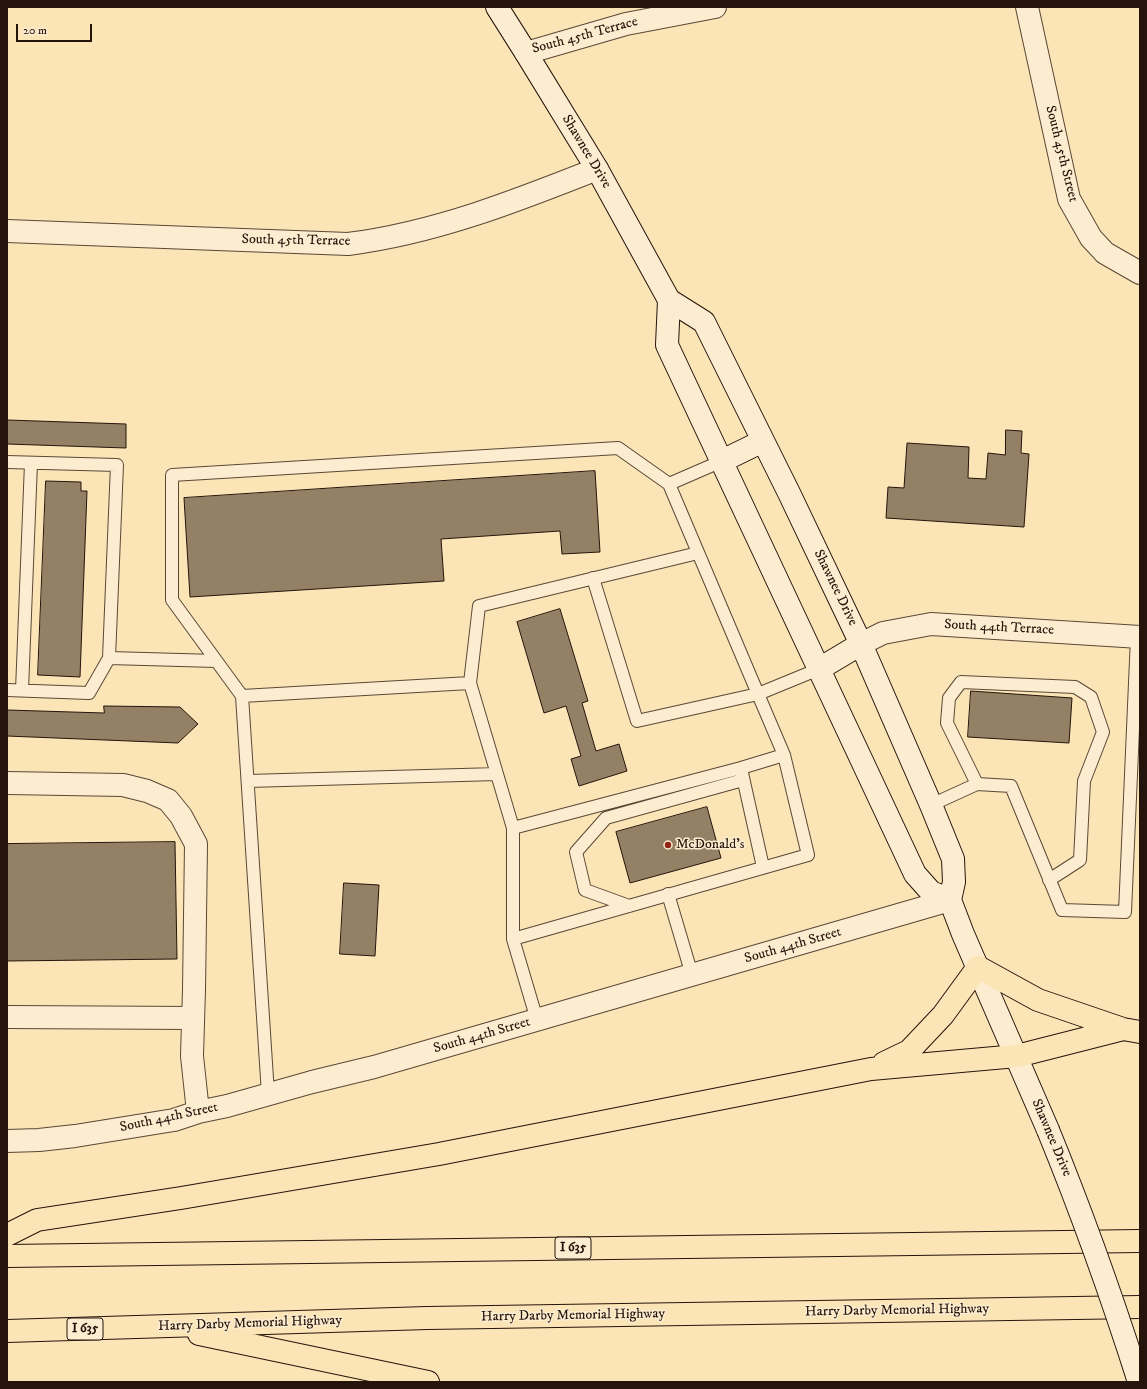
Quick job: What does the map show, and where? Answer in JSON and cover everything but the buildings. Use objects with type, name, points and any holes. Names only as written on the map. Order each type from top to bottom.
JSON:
[{"type":"highway","points":[[871,1069],[909,1051],[943,1015],[978,967],[1038,1000],[1131,1030]]},
{"type":"highway","points":[[7,1235],[37,1220],[181,1198],[439,1154],[871,1069],[1017,1056],[1131,1030]]},
{"type":"highway","name":"I 635","points":[[7,1256],[1140,1241]]},
{"type":"highway","name":"Harry Darby Memorial Highway","points":[[7,1331],[427,1318],[1140,1307]]},
{"type":"highway","points":[[163,1326],[428,1382]]},
{"type":"street","name":"Shawnee Drive","points":[[497,7],[597,169],[669,300],[704,322],[789,493],[861,644],[931,805],[952,859],[954,882],[950,900],[963,934],[1017,1056],[1075,1195],[1139,1382]]},
{"type":"street","name":"South 45th Terrace","points":[[526,53],[626,24],[715,7]]},
{"type":"street","name":"South 45th Street","points":[[1027,7],[1069,200],[1091,238],[1105,253],[1140,273]]},
{"type":"street","name":"South 45th Terrace","points":[[7,231],[348,244],[366,242],[431,228],[512,202],[597,169]]},
{"type":"street","points":[[669,300],[667,345],[915,874],[932,892],[950,900]]},
{"type":"street","points":[[722,461],[763,441]]},
{"type":"street","name":"South 44th Terrace","points":[[819,669],[883,632],[932,624],[1139,637]]},
{"type":"street","points":[[7,783],[124,785],[147,791],[168,800],[181,816],[196,844],[192,1056],[198,1112]]},
{"type":"street","name":"South 44th Street","points":[[7,1141],[39,1140],[75,1136],[174,1120],[198,1112],[227,1106],[312,1082],[374,1068],[950,900]]},
{"type":"street","points":[[7,1017],[193,1018]]},
{"type":"lane","points":[[268,1094],[242,696],[172,600],[172,475],[618,448],[669,484],[784,755],[808,855],[513,939]]},
{"type":"lane","points":[[669,484],[722,461]]},
{"type":"lane","points":[[7,462],[117,465],[109,658],[89,693],[7,690]]},
{"type":"lane","points":[[22,690],[31,463]]},
{"type":"lane","points":[[538,1020],[513,939],[513,828],[470,683],[479,606],[698,553]]},
{"type":"lane","points":[[593,578],[637,721],[758,694],[819,669]]},
{"type":"lane","points":[[931,805],[977,784],[1011,786],[1062,910],[1125,912],[1139,637]]},
{"type":"lane","points":[[109,658],[216,661]]},
{"type":"lane","points":[[977,784],[947,723],[949,698],[961,682],[1075,688],[1091,697],[1103,732],[1084,781],[1080,860],[1049,880]]},
{"type":"lane","points":[[242,696],[470,683]]},
{"type":"lane","points":[[629,906],[585,890],[576,852],[606,818],[742,774],[784,755]]},
{"type":"lane","points":[[248,781],[497,774]]},
{"type":"lane","points":[[513,828],[742,774]]},
{"type":"lane","points":[[742,774],[763,867]]},
{"type":"lane","points":[[668,894],[692,975]]},
{"type":"place","name":"McDonald's","points":[[668,845]]}]
